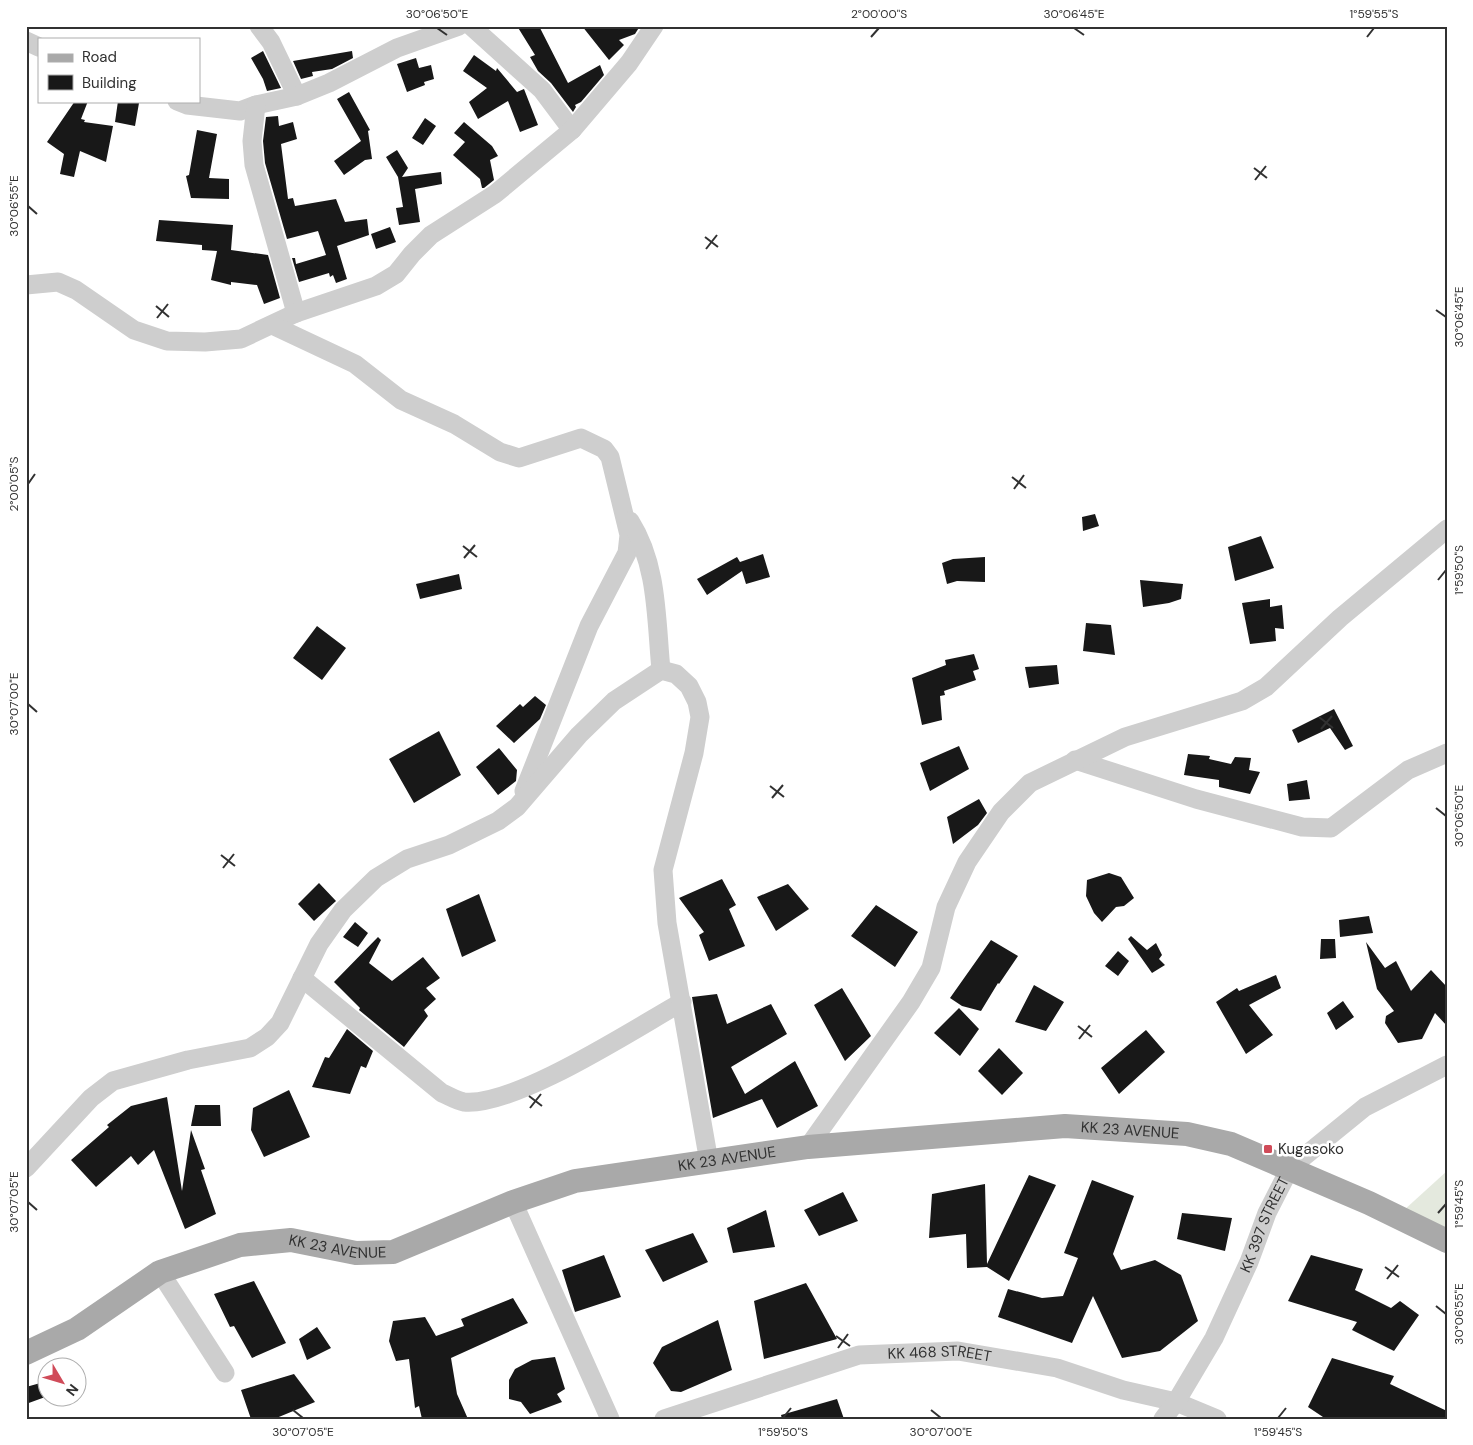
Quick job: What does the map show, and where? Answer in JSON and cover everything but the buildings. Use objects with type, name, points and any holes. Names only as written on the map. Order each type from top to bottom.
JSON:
[{"type":"main road","name":"KK 23 AVENUE","points":[[26,1353],[77,1329],[160,1272],[240,1245],[291,1240],[356,1253],[393,1252],[513,1202],[575,1181],[808,1148],[1065,1126],[1187,1134],[1231,1144],[1369,1203],[1447,1241]]},
{"type":"street","points":[[259,26],[271,42],[297,96]]},
{"type":"street","points":[[180,102],[187,105],[240,111],[256,105],[297,96],[329,83],[397,48],[460,26]]},
{"type":"street","points":[[471,26],[542,90],[572,130]]},
{"type":"street","points":[[26,285],[58,282],[76,290],[134,330],[166,341],[205,342],[241,339],[296,313],[376,286],[396,274],[431,235],[495,194],[572,130],[629,63],[654,26]]},
{"type":"street","points":[[26,41],[38,47]]},
{"type":"street","points":[[256,105],[252,141],[254,165],[296,313]]},
{"type":"street","points":[[272,325],[355,364],[401,400],[454,424],[500,452],[519,458],[581,438],[604,449],[610,457],[629,535],[627,553],[589,626],[518,808]]},
{"type":"street","points":[[623,511],[645,550],[652,575],[661,670]]},
{"type":"street","points":[[808,1148],[911,1002],[930,968],[946,907],[967,862],[1001,812],[1030,783],[1075,760],[1125,738],[1242,701],[1266,687],[1340,618],[1447,529]]},
{"type":"street","points":[[26,1168],[91,1098],[113,1080],[179,1062],[250,1048],[267,1037],[280,1023],[319,944],[343,910],[376,878],[407,859],[449,845],[498,821],[518,808],[579,735],[607,708],[661,670]]},
{"type":"street","points":[[661,670],[676,674],[689,686],[697,702],[700,717],[694,753],[663,870],[667,923],[709,1162]]},
{"type":"street","points":[[1075,760],[1196,799],[1302,827],[1331,828],[1408,770],[1447,753]]},
{"type":"street","points":[[302,978],[442,1094],[462,1102],[488,1100],[527,1087],[682,1002]]},
{"type":"street","name":"KK 397 STREET","points":[[1162,1419],[1176,1402],[1214,1338],[1249,1262],[1268,1213],[1290,1168],[1365,1107],[1447,1065]]},
{"type":"street","points":[[513,1202],[610,1419]]},
{"type":"street","points":[[160,1272],[225,1373]]},
{"type":"street","name":"KK 468 STREET","points":[[664,1419],[860,1355],[958,1351],[1057,1368],[1123,1390],[1176,1402],[1217,1419]]},
{"type":"shaded area","points":[[1447,1171],[1447,1229],[1403,1211]]},
{"type":"place","name":"Kugasoko","points":[[1268,1149]]}]
